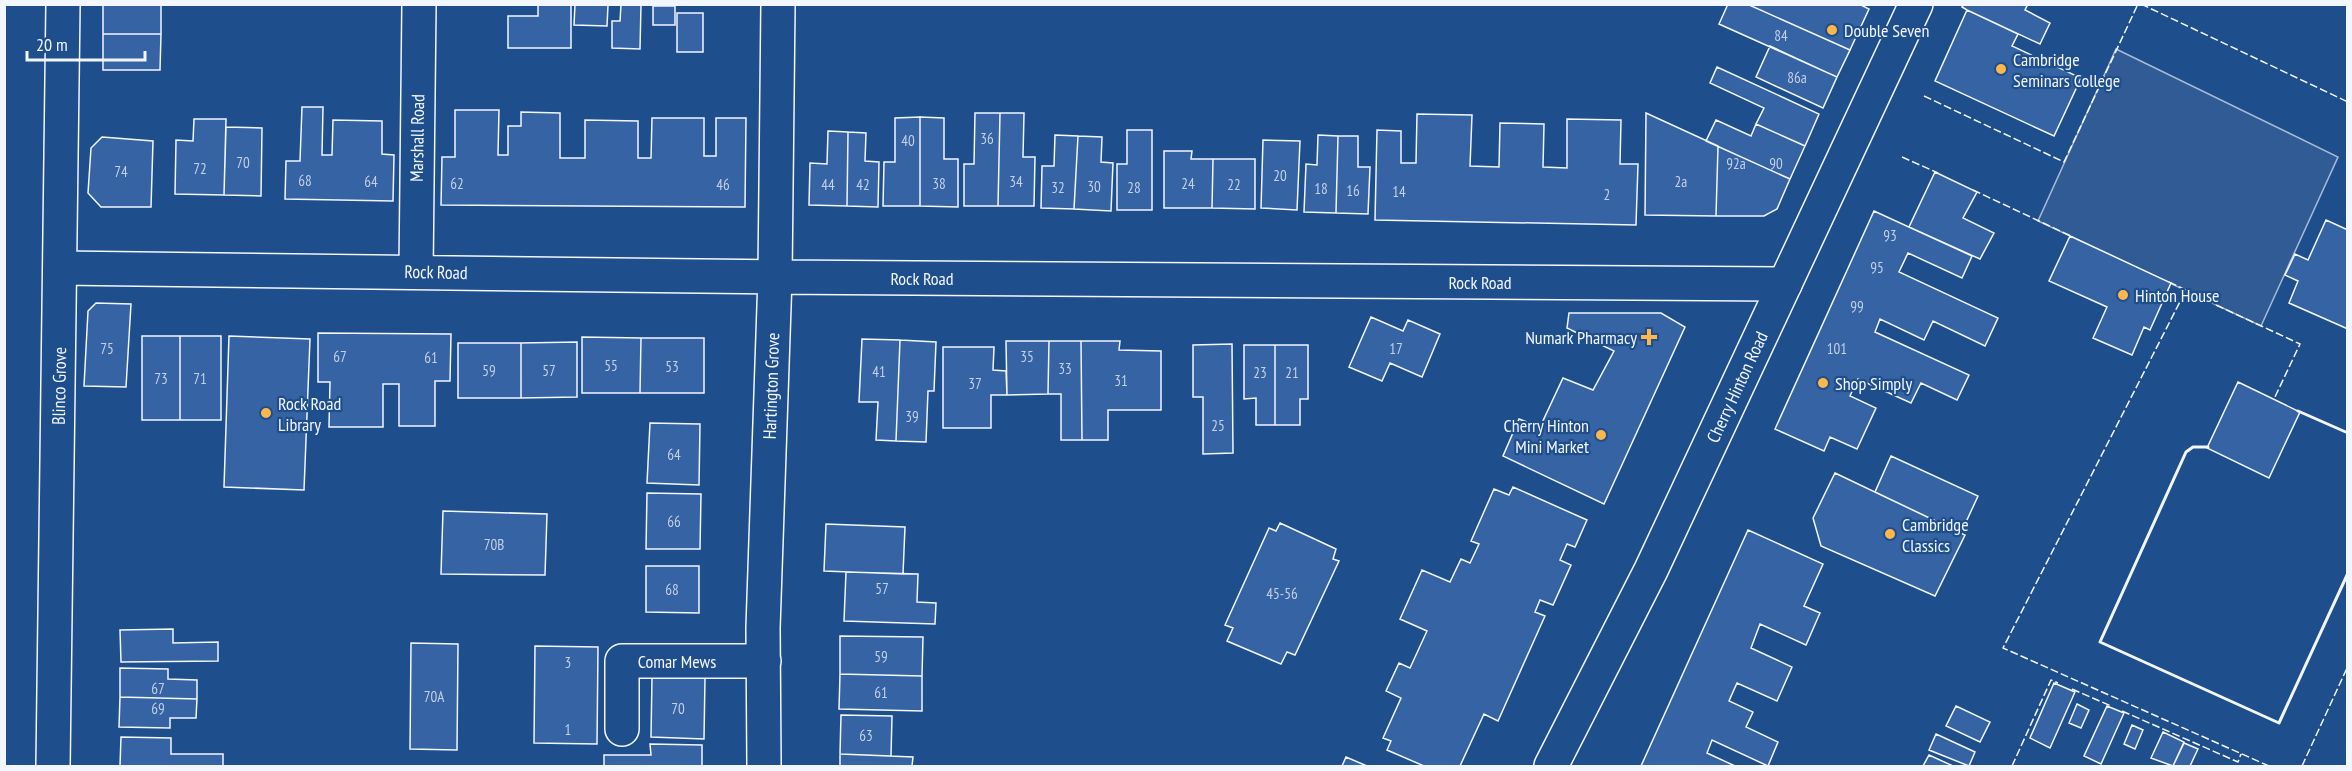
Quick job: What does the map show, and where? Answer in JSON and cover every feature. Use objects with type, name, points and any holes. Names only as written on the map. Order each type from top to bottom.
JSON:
[{"type":"street","name":"Blinco Grove","points":[[53,766],[63,4]]},
{"type":"street","name":"Marshall Road","points":[[416,272],[419,4]]},
{"type":"street","name":"Hartington Grove","points":[[764,766],[764,661],[774,277],[778,4]]},
{"type":"street","name":"Cherry Hinton Road","points":[[1551,766],[1651,570],[1916,4]]},
{"type":"street","name":"Rock Road","points":[[60,268],[774,277],[1785,284]]},
{"type":"street","name":"Comar Mews","points":[[622,729],[622,661],[764,661]]},
{"type":"shaded area","points":[[2116,49],[2338,157],[2261,326],[2038,221]]},
{"type":"building","points":[[103,4],[161,4],[161,34],[103,34]]},
{"type":"building","points":[[1728,4],[1747,4],[1850,50],[1837,77],[1719,24]]},
{"type":"building","name":"Double Seven","points":[[1747,4],[1859,4],[1869,9],[1850,50]]},
{"type":"building","points":[[1964,4],[2028,4],[2025,10],[2050,23],[2040,44],[1967,10],[1962,7]]},
{"type":"building","points":[[538,5],[571,5],[571,48],[508,48],[508,16],[538,16]]},
{"type":"building","points":[[575,5],[608,5],[607,26],[574,25]]},
{"type":"building","points":[[621,5],[641,5],[640,49],[612,48],[612,21],[620,21]]},
{"type":"building","points":[[653,6],[675,6],[675,25],[653,25]]},
{"type":"building","name":"Cambridge Seminars College","points":[[1967,10],[2018,34],[2012,46],[2081,78],[2054,136],[1935,81]]},
{"type":"building","points":[[677,13],[703,13],[703,52],[677,52]]},
{"type":"building","points":[[103,34],[161,34],[160,70],[103,70]]},
{"type":"building","points":[[1770,46],[1837,77],[1823,108],[1756,77]]},
{"type":"building","points":[[1717,67],[1819,114],[1805,146],[1756,124],[1764,108],[1710,83]]},
{"type":"building","points":[[302,107],[323,107],[322,155],[332,155],[333,120],[382,121],[382,154],[394,155],[393,201],[285,199],[286,161],[300,161]]},
{"type":"building","points":[[455,110],[499,110],[498,155],[508,155],[508,126],[521,126],[521,112],[560,113],[560,158],[585,158],[585,120],[638,121],[638,158],[651,158],[652,118],[704,118],[704,156],[716,156],[716,118],[746,118],[745,207],[441,205],[442,157],[455,157]]},
{"type":"building","points":[[975,113],[1000,113],[998,206],[964,206],[964,164],[974,164]]},
{"type":"building","points":[[1000,113],[1024,113],[1023,157],[1035,157],[1034,206],[998,206]]},
{"type":"building","points":[[1646,113],[1718,146],[1716,216],[1645,215]]},
{"type":"building","points":[[1417,114],[1472,115],[1470,166],[1499,167],[1500,123],[1544,124],[1543,167],[1567,168],[1567,119],[1621,120],[1620,164],[1638,164],[1636,225],[1375,220],[1377,130],[1401,131],[1401,163],[1416,163]]},
{"type":"building","points":[[920,117],[920,206],[883,206],[884,162],[895,162],[895,118]]},
{"type":"building","points":[[920,117],[944,118],[944,159],[958,159],[958,207],[920,206]]},
{"type":"building","points":[[194,119],[226,119],[224,195],[175,194],[176,140],[193,141]]},
{"type":"building","points":[[1716,120],[1751,136],[1756,124],[1805,146],[1790,179],[1706,141]]},
{"type":"building","points":[[226,127],[262,128],[261,196],[224,195]]},
{"type":"building","points":[[1127,130],[1152,130],[1152,210],[1117,210],[1117,164],[1127,164]]},
{"type":"building","points":[[828,131],[848,132],[847,206],[809,205],[810,163],[827,164]]},
{"type":"building","points":[[848,132],[866,133],[865,161],[879,162],[878,207],[847,206]]},
{"type":"building","points":[[1055,135],[1078,136],[1074,209],[1041,208],[1042,166],[1054,166]]},
{"type":"building","points":[[1318,135],[1338,136],[1336,213],[1304,212],[1306,164],[1317,165]]},
{"type":"building","points":[[1078,136],[1102,137],[1101,162],[1113,163],[1111,211],[1074,209]]},
{"type":"building","points":[[1338,136],[1358,136],[1358,167],[1370,167],[1368,214],[1336,213]]},
{"type":"building","points":[[102,137],[153,141],[151,207],[101,207],[88,193],[91,148]]},
{"type":"building","points":[[1263,140],[1300,141],[1297,210],[1261,208]]},
{"type":"building","points":[[1718,146],[1790,179],[1777,209],[1764,216],[1716,216]]},
{"type":"building","points":[[1164,151],[1192,151],[1191,159],[1213,159],[1212,208],[1164,208]]},
{"type":"building","points":[[1213,159],[1255,159],[1255,209],[1212,208]]},
{"type":"building","points":[[1935,172],[1977,192],[1963,218],[1994,233],[1980,259],[1909,227]]},
{"type":"building","points":[[1874,211],[1972,256],[1962,278],[1908,253],[1899,272],[1998,318],[1985,346],[1933,321],[1924,340],[1880,319],[1875,332],[1969,375],[1957,400],[1921,383],[1911,403],[1858,379],[1850,396],[1876,408],[1857,449],[1830,437],[1824,451],[1775,429]]},
{"type":"building","points":[[2326,220],[2348,230],[2348,329],[2289,303],[2298,281],[2285,275],[2295,254],[2308,260]]},
{"type":"building","name":"Hinton House","points":[[2070,236],[2171,283],[2150,330],[2144,327],[2132,355],[2093,338],[2107,307],[2049,281]]},
{"type":"building","points":[[96,303],[131,304],[126,387],[84,386],[88,311]]},
{"type":"building","points":[[1569,313],[1661,313],[1685,327],[1604,504],[1503,456],[1519,419],[1540,427],[1563,378],[1593,390],[1614,351],[1567,328]]},
{"type":"building","points":[[1371,317],[1403,331],[1408,320],[1440,334],[1422,377],[1390,363],[1382,381],[1349,367]]},
{"type":"building","points":[[318,333],[451,334],[450,381],[435,381],[435,426],[399,426],[399,384],[383,384],[383,427],[329,427],[330,382],[318,382]]},
{"type":"building","points":[[142,336],[180,336],[180,420],[142,420]]},
{"type":"building","points":[[180,336],[221,336],[221,420],[180,420]]},
{"type":"building","name":"Rock Road Library","points":[[229,336],[310,339],[304,490],[224,487]]},
{"type":"building","points":[[582,337],[641,338],[640,393],[582,393]]},
{"type":"building","points":[[641,338],[704,338],[704,393],[640,393]]},
{"type":"building","points":[[862,339],[900,340],[896,441],[876,440],[878,402],[859,402]]},
{"type":"building","points":[[900,340],[936,342],[934,391],[928,391],[926,442],[896,441]]},
{"type":"building","points":[[1006,341],[1049,341],[1048,394],[1007,395]]},
{"type":"building","points":[[1049,341],[1081,341],[1082,440],[1061,440],[1061,394],[1048,394]]},
{"type":"building","points":[[1081,341],[1120,341],[1119,350],[1161,351],[1161,410],[1108,410],[1108,440],[1082,440]]},
{"type":"building","points":[[577,342],[577,397],[521,398],[521,343]]},
{"type":"building","points":[[458,343],[521,343],[521,398],[458,398]]},
{"type":"building","points":[[1232,344],[1233,453],[1203,454],[1203,397],[1193,397],[1193,345]]},
{"type":"building","points":[[1244,345],[1275,345],[1275,425],[1256,425],[1256,398],[1244,399]]},
{"type":"building","points":[[1275,345],[1308,345],[1308,399],[1300,399],[1300,425],[1275,425]]},
{"type":"building","points":[[943,347],[994,347],[993,370],[1006,371],[1007,395],[991,395],[991,428],[943,428]]},
{"type":"building","points":[[2238,382],[2300,412],[2269,478],[2207,448]]},
{"type":"building","points":[[650,423],[700,424],[699,485],[647,483]]},
{"type":"building","points":[[1891,456],[1978,496],[1961,533],[1875,492]]},
{"type":"building","name":"Cambridge Classics","points":[[1835,473],[1965,535],[1935,596],[1821,546],[1813,518]]},
{"type":"building","points":[[1513,487],[1587,520],[1575,547],[1567,544],[1560,560],[1571,565],[1553,605],[1540,600],[1535,612],[1545,616],[1498,721],[1484,714],[1460,766],[1424,766],[1387,750],[1391,741],[1383,738],[1401,698],[1386,691],[1399,663],[1410,668],[1427,631],[1400,619],[1422,570],[1450,582],[1461,559],[1470,563],[1479,544],[1471,541],[1494,489],[1509,495]]},
{"type":"building","points":[[647,493],[701,494],[700,549],[646,549]]},
{"type":"building","points":[[443,511],[547,514],[545,575],[441,574]]},
{"type":"building","points":[[1280,523],[1336,549],[1333,559],[1339,561],[1295,655],[1287,652],[1281,664],[1227,641],[1233,628],[1225,625],[1269,528],[1276,531]]},
{"type":"building","points":[[826,524],[905,527],[903,574],[824,571]]},
{"type":"building","points":[[1748,530],[1823,564],[1804,606],[1820,613],[1806,645],[1760,624],[1751,648],[1792,667],[1777,701],[1737,683],[1729,701],[1753,712],[1746,727],[1778,742],[1768,766],[1712,740],[1707,753],[1735,766],[1641,766]]},
{"type":"building","points":[[646,566],[699,566],[699,613],[646,612]]},
{"type":"building","points":[[846,572],[918,574],[917,602],[936,603],[935,624],[844,621]]},
{"type":"building","points":[[173,629],[173,643],[218,642],[218,661],[121,662],[120,630]]},
{"type":"building","points":[[840,636],[923,637],[922,676],[840,674]]},
{"type":"building","points":[[411,643],[458,644],[457,750],[410,749]]},
{"type":"building","points":[[535,646],[598,647],[597,744],[534,743]]},
{"type":"building","points":[[120,668],[168,669],[168,679],[197,680],[197,699],[120,697]]},
{"type":"building","points":[[840,674],[922,676],[922,711],[839,709]]},
{"type":"building","points":[[652,677],[705,678],[704,739],[651,737]]},
{"type":"building","points":[[2054,683],[2075,692],[2050,748],[2030,738]]},
{"type":"building","points":[[120,697],[197,699],[196,718],[170,718],[170,728],[119,727]]},
{"type":"building","points":[[2077,704],[2089,710],[2081,728],[2069,723]]},
{"type":"building","points":[[1956,706],[1990,722],[1980,742],[1946,726]]},
{"type":"building","points":[[2107,706],[2124,713],[2101,764],[2084,756]]},
{"type":"building","points":[[841,715],[892,716],[891,756],[840,754]]},
{"type":"building","points":[[2132,725],[2143,730],[2135,749],[2124,744]]},
{"type":"building","points":[[2163,732],[2184,742],[2173,766],[2151,758]]},
{"type":"building","points":[[1936,734],[1975,752],[1969,766],[1929,750]]},
{"type":"building","points":[[121,737],[171,738],[171,754],[223,754],[223,766],[120,766]]},
{"type":"building","points":[[2184,743],[2198,749],[2190,766],[2173,766]]},
{"type":"building","points":[[650,744],[702,745],[702,766],[604,766],[604,755],[651,755]]},
{"type":"building","points":[[840,754],[913,757],[912,766],[840,766]]},
{"type":"building","points":[[1929,755],[1953,766],[1923,766]]},
{"type":"building","points":[[1346,757],[1367,766],[1342,766]]},
{"type":"fence","points":[[1924,96],[2064,162],[2138,4]]},
{"type":"fence","points":[[2141,4],[2348,102]]},
{"type":"fence","points":[[1902,157],[1938,173]]},
{"type":"fence","points":[[1973,190],[2073,237]]},
{"type":"fence","points":[[2169,282],[2186,290],[2003,648],[2269,766]]},
{"type":"fence","points":[[2216,305],[2300,344],[2274,399]]},
{"type":"fence","points":[[2302,766],[2348,666]]},
{"type":"fence","points":[[2012,766],[2051,680],[2058,683]]},
{"type":"fence","points":[[2072,689],[2111,706]]},
{"type":"fence","points":[[2122,711],[2238,762],[2241,754]]},
{"type":"wall","points":[[2298,411],[2348,433]]},
{"type":"wall","points":[[2208,447],[2193,447],[2186,452],[2100,642],[2279,723],[2348,573]]},
{"type":"place","name":"Double Seven","points":[[1832,30]]},
{"type":"place","name":"Cambridge Seminars College","points":[[2001,69]]},
{"type":"place","name":"Hinton House","points":[[2123,295]]},
{"type":"place","name":"Numark Pharmacy","points":[[1649,337]]},
{"type":"place","name":"Shop Simply","points":[[1823,383]]},
{"type":"place","name":"Rock Road Library","points":[[266,413]]},
{"type":"place","name":"Cherry Hinton Mini Market","points":[[1601,435]]},
{"type":"place","name":"Cambridge Classics","points":[[1890,534]]}]
